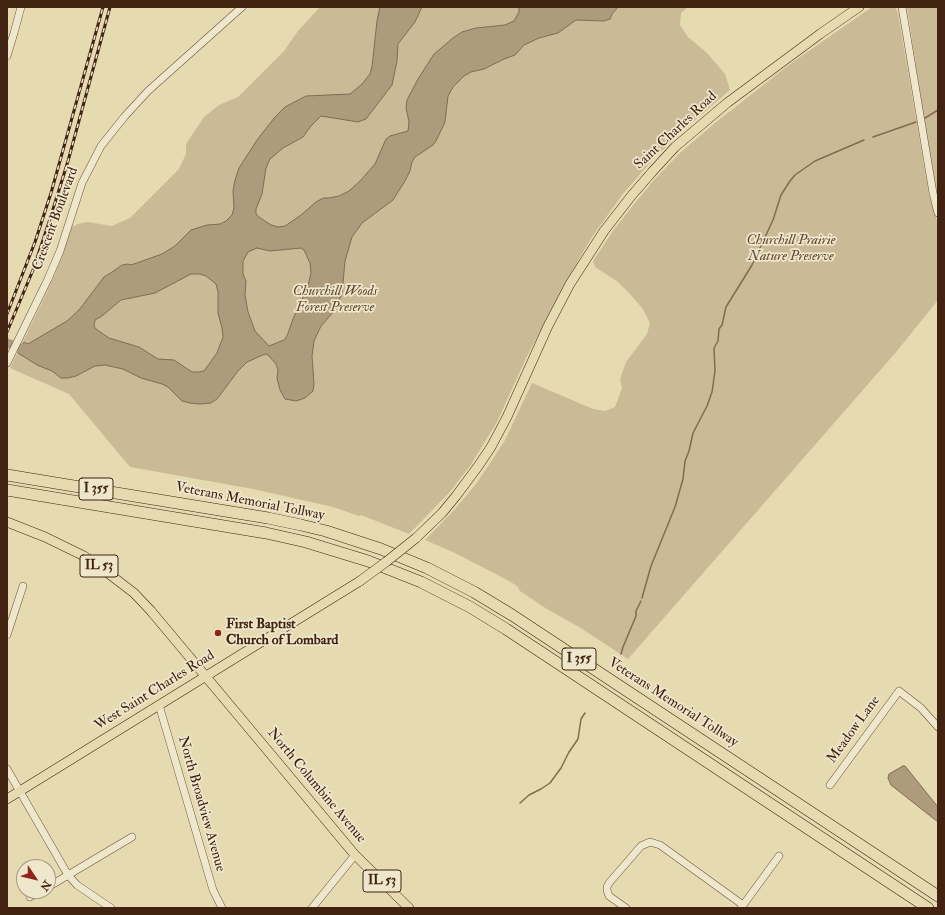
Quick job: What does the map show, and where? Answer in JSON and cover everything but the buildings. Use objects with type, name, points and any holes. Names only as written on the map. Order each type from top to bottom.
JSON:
[{"type":"highway","name":"Veterans Memorial Tollway","points":[[7,475],[268,518],[301,525],[382,549],[420,565],[474,592],[512,615],[938,896]]},
{"type":"highway","name":"Veterans Memorial Tollway","points":[[7,490],[266,533],[306,542],[368,561],[421,582],[470,607],[506,629],[928,908]]},
{"type":"highway","points":[[870,851],[938,892]]},
{"type":"main road","name":"Saint Charles Road","points":[[554,315],[577,272],[604,231],[632,195],[662,161],[727,103],[814,38],[859,7]]},
{"type":"main road","name":"West Saint Charles Road","points":[[7,799],[206,677],[360,580],[416,538],[442,513],[491,447],[512,406],[554,315]]},
{"type":"main road","name":"IL 53","points":[[7,522],[62,544],[100,567],[134,593],[206,677]]},
{"type":"main road","name":"North Columbine Avenue","points":[[206,677],[355,855],[409,908]]},
{"type":"street","points":[[7,56],[21,7]]},
{"type":"street","name":"Crescent Boulevard","points":[[7,363],[54,265],[82,183],[102,146],[125,116],[148,91],[242,7]]},
{"type":"street","points":[[902,7],[933,193],[938,213]]},
{"type":"street","points":[[7,635],[23,586]]},
{"type":"street","name":"Meadow Lane","points":[[830,785],[899,691],[922,708],[938,727]]},
{"type":"street","name":"North Broadview Avenue","points":[[159,705],[213,890],[222,908]]},
{"type":"street","points":[[7,769],[68,875],[77,885],[111,908]]},
{"type":"street","points":[[56,882],[132,837]]},
{"type":"street","points":[[626,908],[612,899],[607,890],[609,883],[644,844],[656,842],[742,906],[779,856]]},
{"type":"street","points":[[312,908],[355,855]]},
{"type":"green space","name":"Churchill Woods Forest Preserve","points":[[320,7],[688,7],[681,13],[680,25],[688,37],[707,53],[725,74],[730,90],[679,134],[654,158],[622,195],[592,237],[579,259],[527,356],[497,422],[470,466],[449,493],[409,534],[361,515],[359,516],[333,507],[253,489],[130,467],[69,394],[10,368],[47,292],[72,226],[88,222],[112,226],[130,218],[179,169],[186,154],[186,144],[204,117],[219,105],[238,97],[284,51],[298,31]]},
{"type":"green space","name":"Churchill Prairie Nature Preserve","points":[[872,7],[895,7],[898,13],[929,195],[938,224],[938,300],[897,351],[628,659],[579,627],[547,609],[520,591],[517,586],[509,581],[455,553],[425,540],[455,509],[476,484],[504,442],[532,383],[593,409],[605,411],[615,407],[622,388],[620,379],[626,362],[647,334],[650,323],[643,309],[630,294],[618,282],[595,267],[593,261],[613,231],[634,204],[654,180],[681,152],[715,123],[790,64]]},
{"type":"green space","points":[[907,7],[938,7],[938,199],[924,119]]},
{"type":"shaded area","points":[[380,7],[422,7],[415,22],[398,44],[397,61],[392,85],[366,119],[358,122],[321,116],[303,137],[283,148],[270,159],[266,168],[262,194],[256,209],[256,214],[271,225],[278,227],[285,226],[316,202],[323,198],[339,196],[349,191],[360,181],[375,164],[386,139],[390,136],[408,131],[409,122],[406,108],[407,100],[418,79],[434,54],[462,32],[476,28],[505,25],[514,21],[519,12],[519,7],[618,7],[610,19],[604,21],[576,20],[558,33],[539,38],[524,45],[515,55],[484,69],[471,72],[464,76],[453,87],[448,96],[445,122],[436,141],[433,145],[415,157],[405,181],[393,200],[362,223],[352,237],[345,261],[342,294],[335,310],[321,326],[314,341],[312,356],[313,391],[305,398],[296,401],[285,399],[280,390],[276,364],[268,355],[265,354],[247,362],[238,371],[217,399],[211,403],[200,404],[182,401],[168,387],[141,378],[123,369],[105,365],[95,366],[76,376],[61,378],[52,371],[37,365],[18,353],[24,342],[28,344],[67,321],[79,310],[104,277],[122,265],[131,265],[162,254],[175,246],[191,230],[207,225],[220,224],[226,221],[232,215],[234,208],[233,191],[239,168],[257,140],[275,117],[285,107],[306,96],[350,94],[362,84],[370,74]],"holes":[[[257,248],[270,251],[301,248],[304,250],[310,263],[311,273],[308,286],[287,336],[284,340],[269,346],[255,331],[248,312],[245,295],[246,281],[243,274],[243,261],[248,252]],[[191,274],[206,276],[216,284],[218,292],[218,313],[223,337],[217,353],[204,371],[192,372],[174,360],[158,359],[139,347],[109,338],[94,326],[95,320],[121,300],[155,293]]]},
{"type":"shaded area","points":[[905,766],[938,807],[938,822],[891,785],[888,778],[889,774]]},
{"type":"waterway","points":[[925,118],[938,110]]},
{"type":"waterway","points":[[873,137],[916,122]]},
{"type":"waterway","points":[[642,598],[651,566],[675,507],[693,433],[707,406],[712,392],[715,371],[714,348],[718,341],[719,329],[722,325],[726,307],[752,265],[773,220],[781,195],[790,181],[795,175],[815,161],[864,140]]},
{"type":"waterway","points":[[7,343],[32,350]]},
{"type":"waterway","points":[[621,654],[641,601]]},
{"type":"waterway","points":[[520,803],[529,795],[550,783],[561,768],[578,739],[581,719],[585,713]]},
{"type":"railway","points":[[7,314],[35,242],[51,193],[103,7]]},
{"type":"railway","points":[[7,332],[33,270],[49,222],[68,161],[110,7]]},
{"type":"place","name":"First Baptist Church of Lombard","points":[[218,633]]}]
